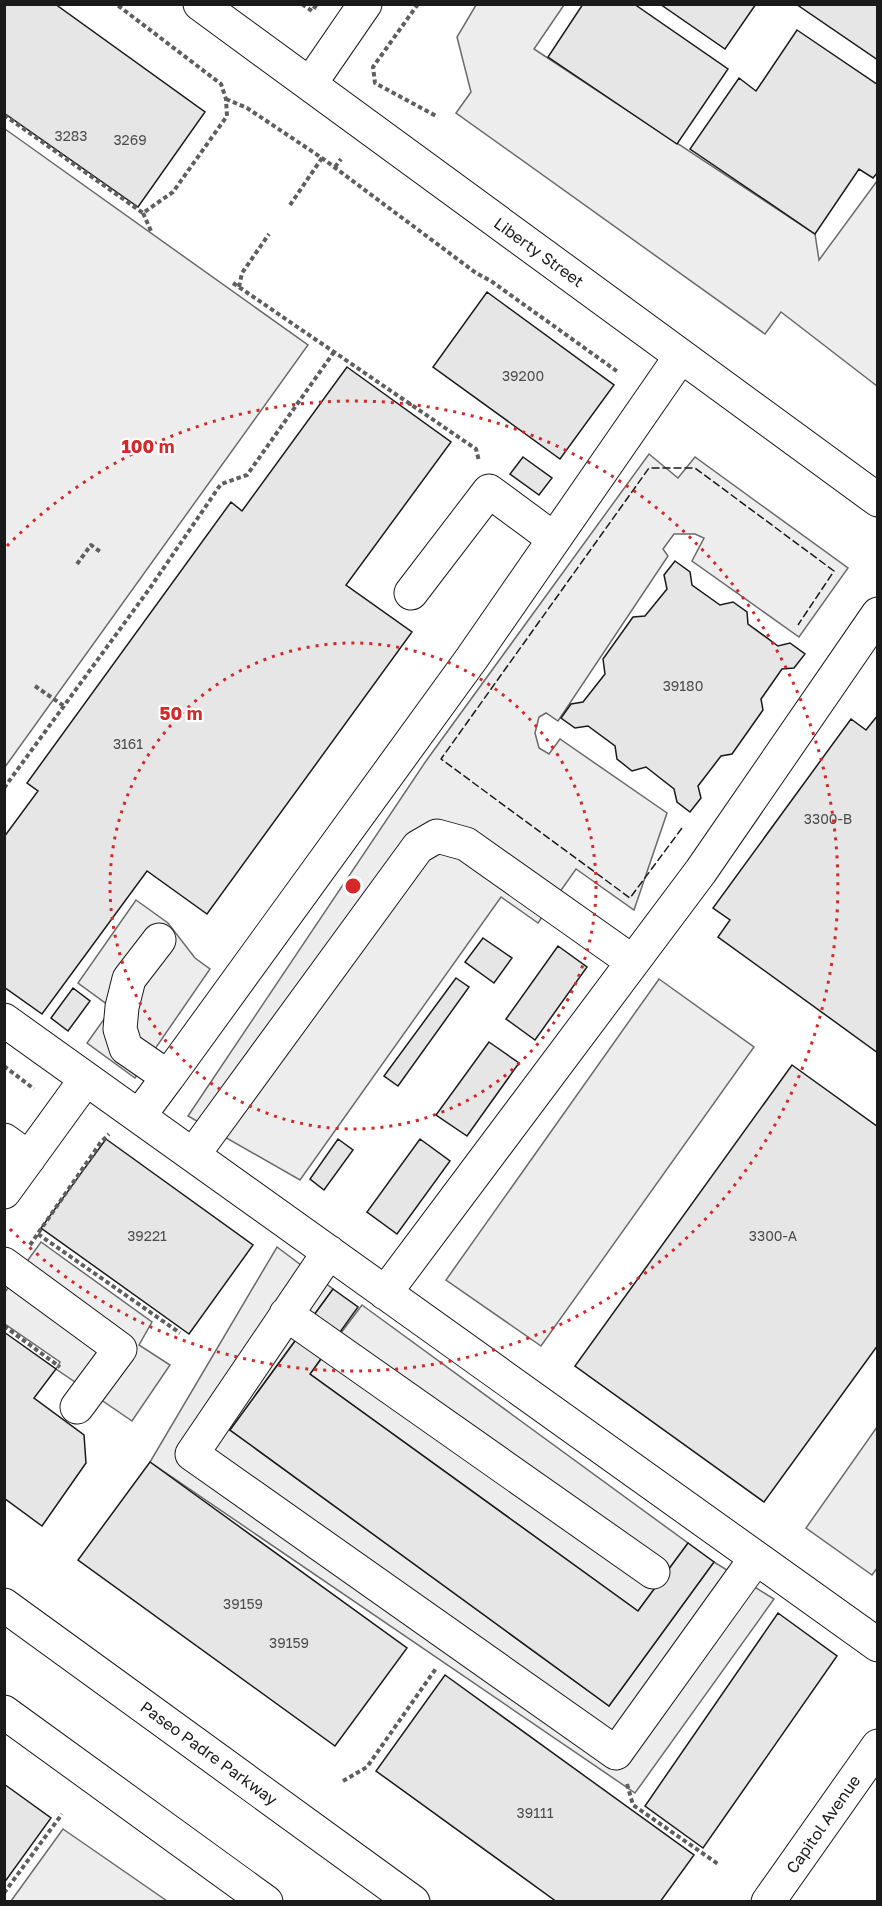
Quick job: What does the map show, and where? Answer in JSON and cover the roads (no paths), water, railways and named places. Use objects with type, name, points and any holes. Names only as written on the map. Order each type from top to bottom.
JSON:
[{"type":"street","name":"Liberty Street","points":[[200,4],[878,500]]},
{"type":"street","points":[[310,84],[365,4]]},
{"type":"street","points":[[130,1125],[168,1077],[472,658],[681,356]]},
{"type":"street","points":[[411,593],[489,490],[554,539]]},
{"type":"street","points":[[385,1293],[701,871],[878,614]]},
{"type":"street","points":[[193,1155],[418,847],[437,836],[466,844],[633,962]]},
{"type":"street","points":[[159,940],[129,979],[122,1007],[120,1029],[126,1048],[168,1077]]},
{"type":"street","points":[[4,1020],[86,1079],[130,1125],[193,1155],[878,1645]]},
{"type":"street","points":[[4,1192],[17,1149],[86,1079]]},
{"type":"street","points":[[329,1251],[192,1454],[616,1753],[756,1558]]},
{"type":"street","points":[[16,1256],[120,1349],[76,1407]]},
{"type":"street","points":[[286,1314],[653,1572]]},
{"type":"street","name":"Paseo Padre Parkway","points":[[4,1605],[413,1902]]},
{"type":"street","points":[[4,1712],[266,1902]]},
{"type":"street","name":"Capitol Avenue","points":[[768,1902],[878,1746]]}]
